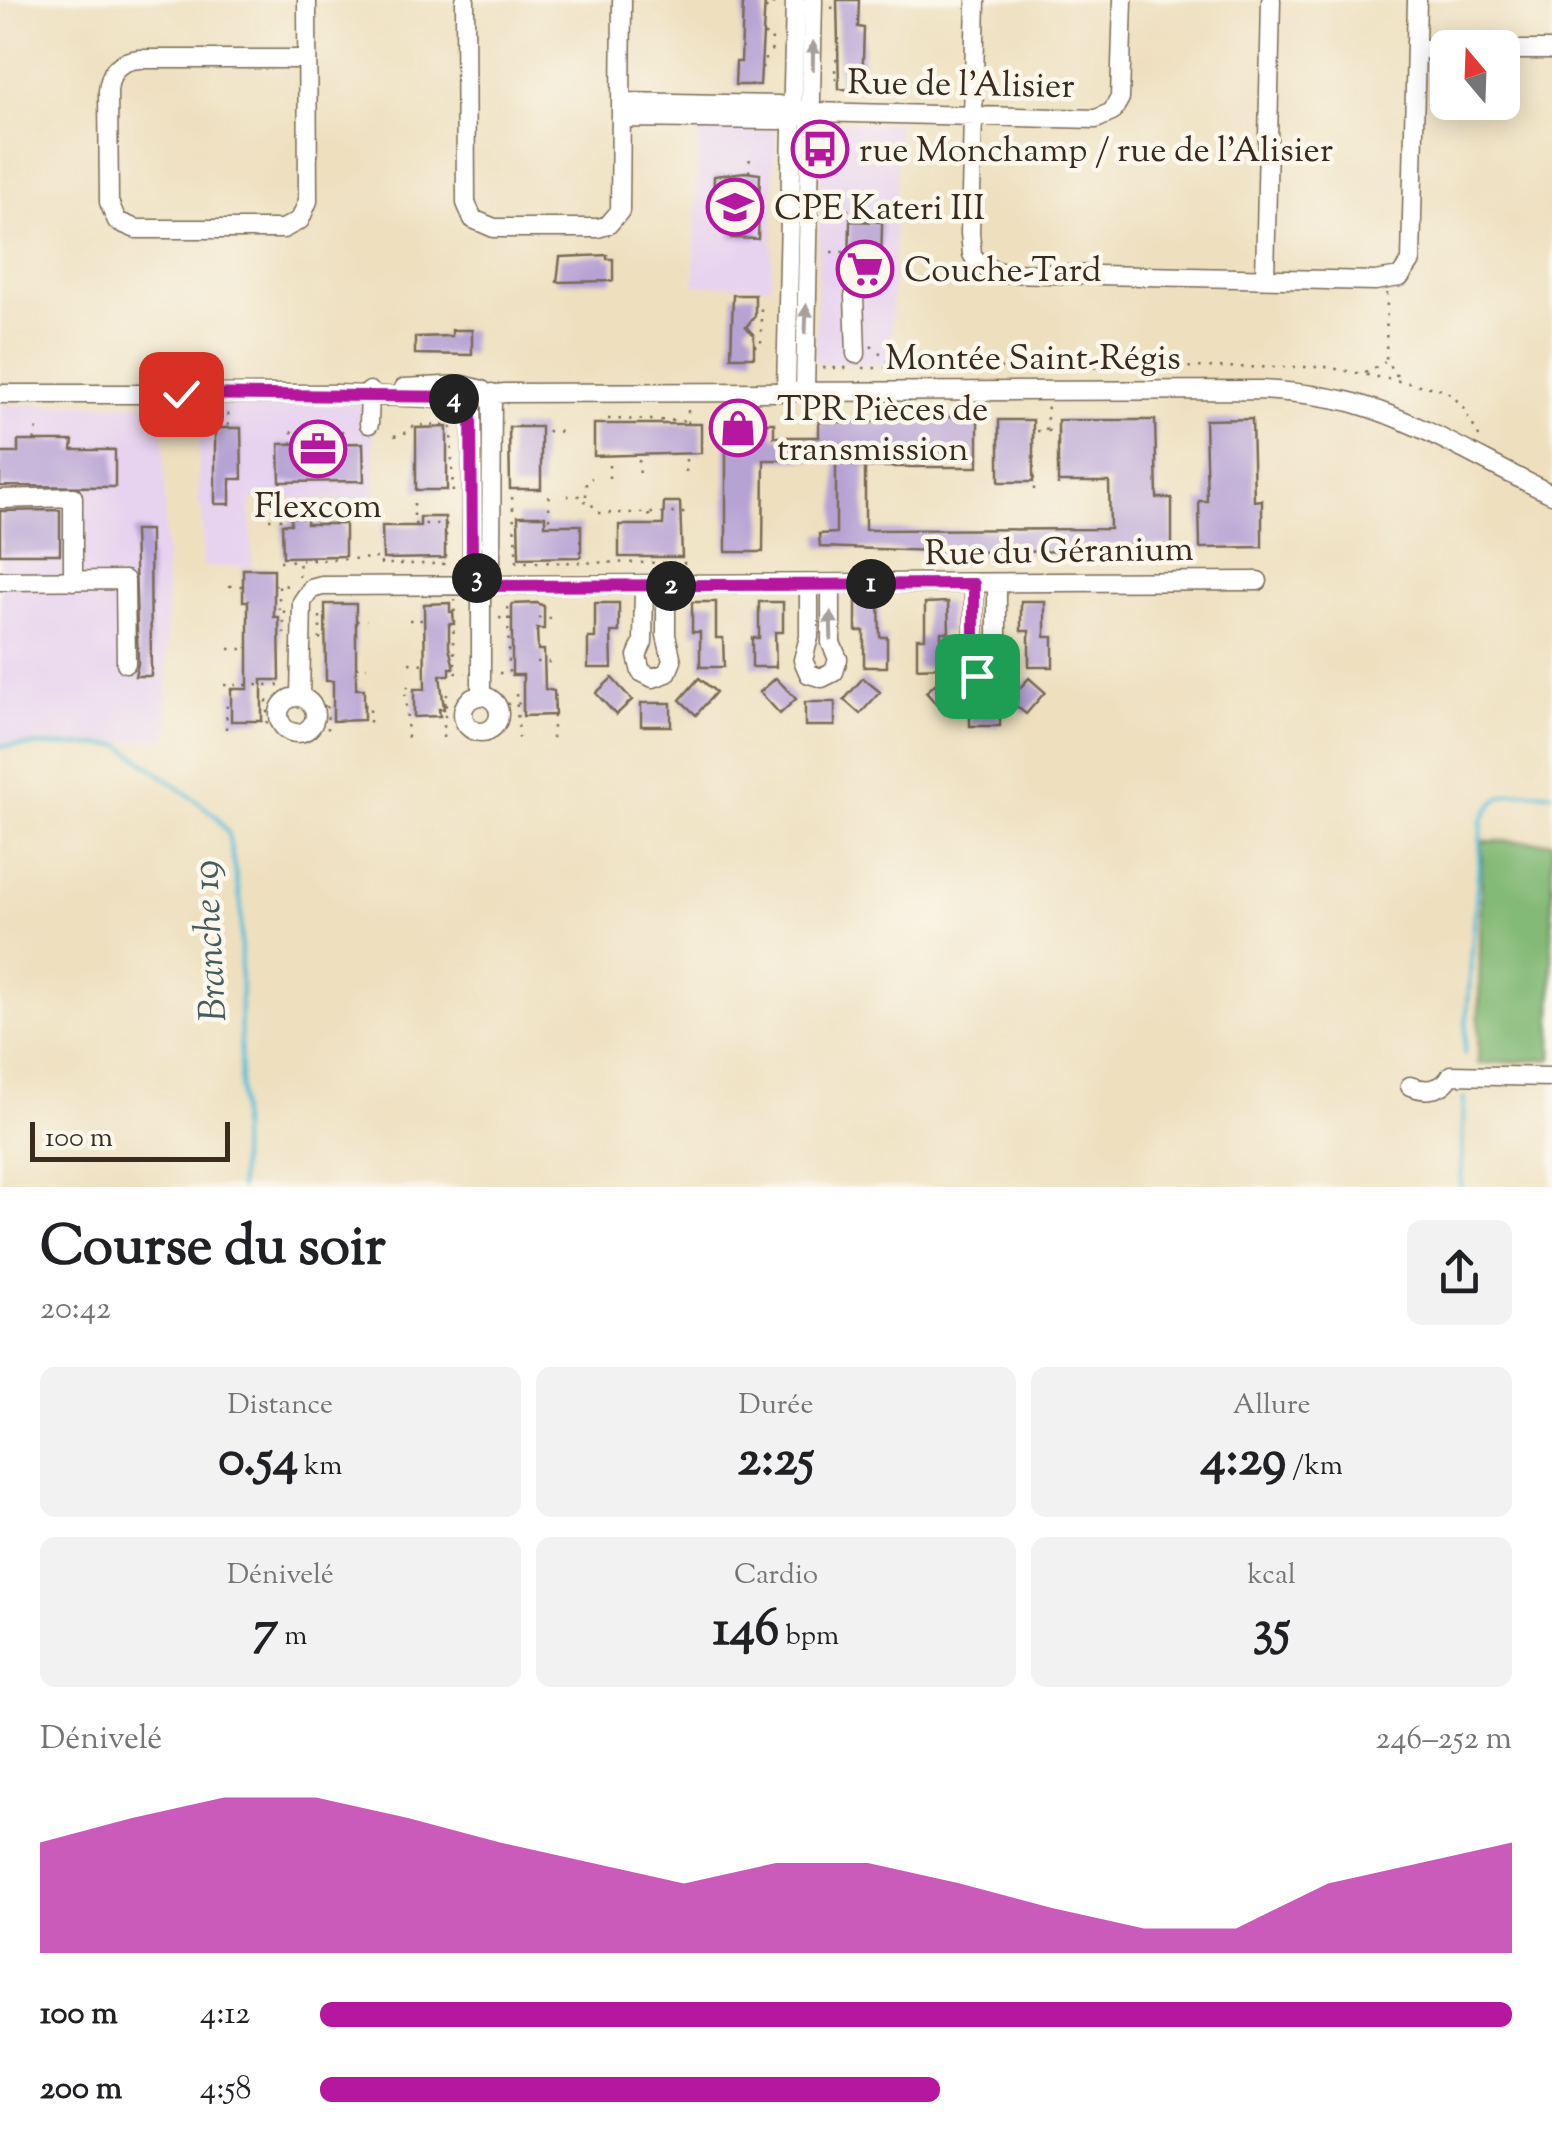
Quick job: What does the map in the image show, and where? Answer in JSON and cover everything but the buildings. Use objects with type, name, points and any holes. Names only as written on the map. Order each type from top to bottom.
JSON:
[{"type":"street","points":[[307,0],[308,201],[300,220],[283,228],[136,229],[117,221],[109,202],[108,91],[111,75],[119,65],[139,59],[307,59]]},
{"type":"street","points":[[465,0],[466,202],[470,214],[480,224],[494,228],[598,228],[617,216],[622,204],[622,0]]},
{"type":"street","points":[[786,390],[795,0]]},
{"type":"street","points":[[976,0],[970,233],[972,254],[979,266],[1003,273],[1387,281],[1404,274],[1412,251],[1418,0]]},
{"type":"street","name":"Rue de l'Alisier","points":[[623,110],[779,120],[792,113],[812,112],[1096,119],[1112,112],[1120,98],[1123,0]]},
{"type":"street","points":[[1265,279],[1271,0]]},
{"type":"street","points":[[805,391],[818,4]]},
{"type":"street","points":[[1416,49],[1430,49]]},
{"type":"street","points":[[1520,50],[1552,50]]},
{"type":"street","points":[[854,296],[856,355]]},
{"type":"street","name":"Montée Saint-Régis","points":[[0,394],[336,394],[432,385],[492,393],[1204,388],[1310,394],[1395,417],[1552,494]]},
{"type":"street","points":[[471,392],[472,566],[481,586],[481,696]]},
{"type":"street","points":[[369,424],[370,393]]},
{"type":"street","points":[[481,586],[491,566],[492,393]]},
{"type":"street","points":[[0,500],[62,492],[73,497],[73,581]]},
{"type":"street","points":[[0,581],[125,580],[126,663]]},
{"type":"street","points":[[639,580],[643,642],[637,661],[641,672],[653,678],[663,676],[671,665],[666,635],[666,580]]},
{"type":"street","name":"Rue du Géranium","points":[[300,697],[302,605],[311,590],[322,586],[481,586],[639,580],[809,585],[1258,581]]},
{"type":"street","points":[[974,584],[974,639],[968,662],[974,673],[986,678],[1000,671],[1003,661],[997,645],[997,584]]},
{"type":"street","points":[[809,585],[809,637],[802,660],[809,674],[822,678],[834,672],[838,664],[832,643],[831,585]]},
{"type":"street","points":[[1410,1086],[1420,1090],[1434,1088],[1444,1085],[1450,1076],[1552,1077]]},
{"type":"path","points":[[764,8],[773,8],[773,0]]},
{"type":"path","points":[[818,4],[834,9],[833,0]]},
{"type":"path","points":[[764,35],[772,36],[771,58]]},
{"type":"path","points":[[839,38],[834,79],[840,79]]},
{"type":"path","points":[[763,46],[771,47]]},
{"type":"path","points":[[761,67],[765,58]]},
{"type":"path","points":[[749,172],[750,152]]},
{"type":"path","points":[[844,199],[850,217],[849,272]]},
{"type":"path","points":[[850,217],[861,218]]},
{"type":"path","points":[[831,252],[849,252]]},
{"type":"path","points":[[1387,289],[1386,361],[1402,382]]},
{"type":"path","points":[[754,346],[760,346],[761,308],[756,308]]},
{"type":"path","points":[[856,355],[896,368]]},
{"type":"path","name":"Montée Saint-Régis","points":[[817,369],[856,355]]},
{"type":"path","points":[[1363,374],[1386,361]]},
{"type":"path","points":[[1046,402],[1046,431]]},
{"type":"path","points":[[609,406],[608,422],[688,422],[688,405]]},
{"type":"path","points":[[228,413],[228,428]]},
{"type":"path","points":[[743,423],[734,422],[763,422]]},
{"type":"path","points":[[292,424],[292,444]]},
{"type":"path","points":[[318,424],[318,444]]},
{"type":"path","points":[[342,424],[342,443]]},
{"type":"path","points":[[394,436],[411,431],[414,425],[451,425],[453,497]]},
{"type":"path","points":[[504,431],[509,426],[542,426],[546,431],[566,432]]},
{"type":"path","points":[[34,441],[37,428]]},
{"type":"path","points":[[1034,490],[1033,431],[1058,431],[1058,490]]},
{"type":"path","points":[[450,442],[461,442]]},
{"type":"path","points":[[686,459],[686,478]]},
{"type":"path","points":[[609,460],[609,478]]},
{"type":"path","points":[[640,460],[640,478]]},
{"type":"path","points":[[447,473],[461,473]]},
{"type":"path","points":[[592,478],[586,480],[586,505],[598,506]]},
{"type":"path","points":[[549,496],[549,525]]},
{"type":"path","points":[[567,496],[586,498]]},
{"type":"path","points":[[512,497],[516,559],[521,564],[535,560],[565,564],[687,563]]},
{"type":"path","points":[[362,509],[362,504],[381,505],[386,498]]},
{"type":"path","points":[[280,561],[380,558],[381,564],[446,564],[446,524],[414,525],[414,498]]},
{"type":"path","points":[[598,513],[687,513]]},
{"type":"path","points":[[649,513],[650,525]]},
{"type":"path","points":[[269,519],[362,518]]},
{"type":"path","points":[[564,557],[564,575]]},
{"type":"path","points":[[634,557],[639,580]]},
{"type":"path","points":[[665,557],[666,580]]},
{"type":"path","points":[[429,558],[429,575]]},
{"type":"path","points":[[299,576],[300,559]]},
{"type":"path","points":[[535,560],[535,574]]},
{"type":"path","points":[[399,561],[399,576]]},
{"type":"path","points":[[284,634],[277,584],[299,591]]},
{"type":"path","points":[[229,586],[243,586]]},
{"type":"path","points":[[456,596],[456,673],[468,673]]},
{"type":"path","points":[[495,673],[509,673],[511,618],[506,596]]},
{"type":"path","points":[[320,616],[320,644]]},
{"type":"path","points":[[454,618],[467,618]]},
{"type":"path","points":[[495,618],[511,618]]},
{"type":"path","points":[[538,618],[552,618]]},
{"type":"path","points":[[408,620],[424,620]]},
{"type":"path","points":[[356,621],[367,621]]},
{"type":"path","points":[[229,649],[248,649]]},
{"type":"path","points":[[537,662],[552,662]]},
{"type":"path","points":[[409,664],[424,664]]},
{"type":"path","points":[[356,667],[367,667]]},
{"type":"path","points":[[229,678],[226,685],[279,684],[285,679]]},
{"type":"path","points":[[408,738],[405,688],[410,687],[410,692]]},
{"type":"path","points":[[552,739],[556,690]]},
{"type":"path","points":[[443,738],[446,694]]},
{"type":"path","points":[[516,694],[518,738]]},
{"type":"path","points":[[267,700],[267,730]]},
{"type":"path","points":[[507,704],[523,703]]},
{"type":"path","points":[[548,704],[556,703]]},
{"type":"path","points":[[226,729],[227,704],[231,704]]},
{"type":"path","points":[[405,704],[414,704]]},
{"type":"path","points":[[445,704],[456,704]]},
{"type":"path","points":[[364,705],[370,705],[370,730]]},
{"type":"path","points":[[328,730],[325,706],[333,706]]},
{"type":"shaded area","points":[[836,122],[898,124],[890,365],[818,364],[815,359],[822,137]]},
{"type":"shaded area","name":"CPE Kateri III","points":[[698,125],[776,129],[771,286],[694,285]]},
{"type":"shaded area","points":[[374,403],[374,499],[251,499],[252,567],[203,567],[202,508],[198,503],[199,426],[164,425],[168,738],[0,743],[0,404]]},
{"type":"green space","points":[[1482,841],[1552,842],[1552,1059],[1478,1064]]},
{"type":"waterway","name":"Branche 19","points":[[0,746],[121,745],[215,815],[228,833],[241,904],[240,1187]]},
{"type":"waterway","points":[[1464,1054],[1482,820],[1502,797],[1520,792],[1552,793]]},
{"type":"waterway","points":[[1461,1187],[1464,1098]]},
{"type":"place","name":"rue Monchamp / rue de l'Alisier","points":[[820,149]]},
{"type":"place","name":"CPE Kateri III","points":[[735,207]]},
{"type":"place","name":"Couche-Tard","points":[[865,269]]},
{"type":"place","name":"TPR Pièces de transmission","points":[[738,428]]},
{"type":"place","name":"Flexcom","points":[[318,449]]},
{"type":"route","points":[[181,394],[471,397],[472,566],[481,586],[974,584],[974,639],[968,657],[977,676]]}]
